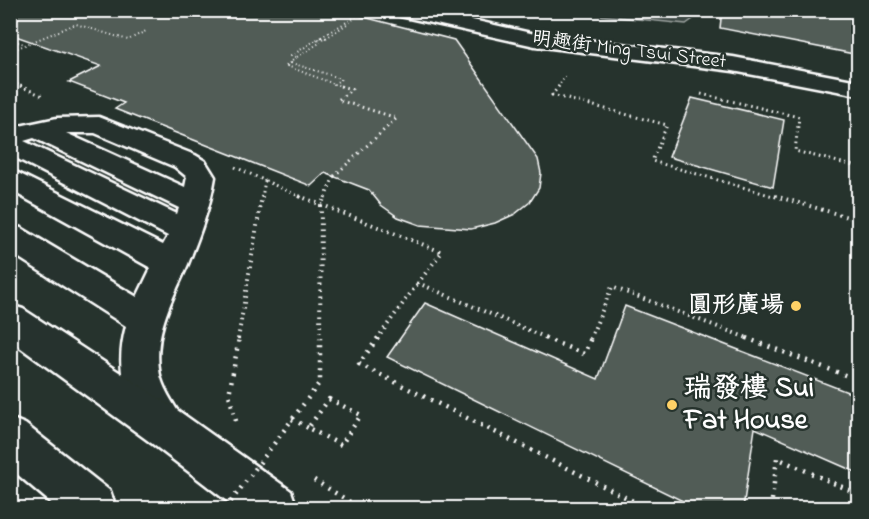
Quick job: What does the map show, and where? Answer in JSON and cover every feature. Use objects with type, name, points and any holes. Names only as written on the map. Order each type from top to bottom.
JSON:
[{"type":"main road","name":"明趣街 Ming Tsui Street","points":[[400,10],[434,22],[545,42],[733,64],[858,88]]},
{"type":"main road","points":[[23,132],[191,218]]},
{"type":"main road","points":[[10,144],[191,218]]},
{"type":"main road","points":[[10,178],[171,264]]},
{"type":"main road","points":[[165,427],[146,394],[138,368],[140,346],[147,321],[191,218]]},
{"type":"main road","points":[[10,236],[147,321]]},
{"type":"main road","points":[[10,320],[165,427],[274,508]]},
{"type":"main road","points":[[10,439],[93,508]]},
{"type":"path","points":[[297,57],[291,56],[367,10]]},
{"type":"path","points":[[226,508],[320,382],[321,206],[334,176],[397,118],[338,100],[352,89],[286,66],[354,21],[352,20]]},
{"type":"path","points":[[10,51],[76,24],[128,40],[146,31]]},
{"type":"path","points":[[321,37],[326,38]]},
{"type":"path","points":[[10,40],[26,45]]},
{"type":"path","points":[[316,40],[321,41]]},
{"type":"path","points":[[291,63],[341,78],[334,84]]},
{"type":"path","points":[[569,71],[552,95],[667,125],[651,161],[858,220]]},
{"type":"path","points":[[10,81],[47,98]]},
{"type":"path","points":[[698,93],[799,117],[795,151],[858,167]]},
{"type":"path","points":[[231,166],[321,206],[442,252],[359,364],[647,508]]},
{"type":"path","points":[[238,433],[230,394],[265,180]]},
{"type":"path","points":[[418,283],[584,354],[612,287],[858,380]]},
{"type":"path","points":[[292,419],[308,428],[341,446],[361,415],[329,399],[308,428]]},
{"type":"path","points":[[258,445],[279,458]]},
{"type":"path","points":[[771,508],[777,458],[858,494]]},
{"type":"path","points":[[309,477],[360,508]]},
{"type":"shaded area","points":[[704,10],[686,24],[559,11]]},
{"type":"building","points":[[10,10],[336,10],[454,40],[538,159],[541,173],[539,188],[530,202],[515,214],[495,223],[471,229],[420,225],[398,217],[381,205],[369,190],[325,173],[311,186],[115,109],[124,103],[69,82],[101,66],[10,34]]},
{"type":"building","points":[[722,10],[853,10],[854,54],[720,28]]},
{"type":"building","points":[[692,98],[784,120],[773,187],[669,157]]},
{"type":"building","name":"瑞發樓 Sui Fat House","points":[[425,303],[598,379],[625,306],[858,396],[858,473],[755,428],[743,508],[697,508],[387,357]]},
{"type":"place","name":"圓形廣場","points":[[796,306]]},
{"type":"place","name":"瑞發樓 Sui Fat House","points":[[672,405]]}]
